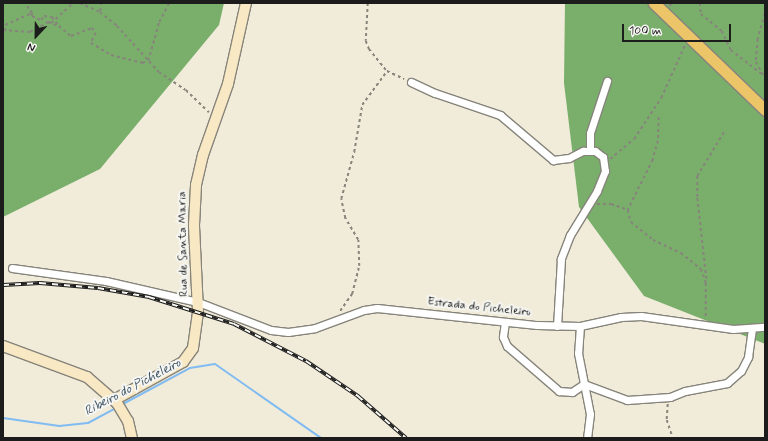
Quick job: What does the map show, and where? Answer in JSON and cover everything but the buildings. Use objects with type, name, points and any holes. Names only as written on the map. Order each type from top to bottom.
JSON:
[{"type":"main road","points":[[654,3],[690,36],[765,110]]},
{"type":"street","name":"Rua de Santa Maria","points":[[118,404],[176,367],[190,356],[193,348],[198,302],[194,225],[196,190],[203,155],[228,84],[246,3]]},
{"type":"street","points":[[590,151],[590,133],[607,81]]},
{"type":"street","points":[[411,82],[435,93],[500,115],[553,160],[560,160],[583,151],[595,150],[603,157],[605,162],[597,192],[570,234],[561,259],[556,326]]},
{"type":"street","name":"Estrada do Picheleiro","points":[[12,268],[106,281],[198,302],[266,328],[288,332],[315,328],[364,310],[378,308],[556,326],[580,326],[621,317],[641,316],[706,326],[765,328]]},
{"type":"street","points":[[505,322],[503,337],[507,346],[559,391],[572,392],[584,384]]},
{"type":"street","points":[[580,326],[578,353],[590,414],[587,438]]},
{"type":"street","points":[[584,384],[627,400],[670,397],[727,383],[736,378],[748,357],[752,328]]},
{"type":"street","points":[[3,346],[77,371],[101,387],[118,404],[130,426],[132,438]]},
{"type":"path","points":[[27,3],[28,9],[32,13],[32,16],[41,20],[44,16],[52,17],[59,26],[71,36],[92,28],[96,33],[91,43],[98,48],[142,63],[148,61]]},
{"type":"path","points":[[32,13],[5,25],[4,30],[30,32],[51,23],[73,3]]},
{"type":"path","points":[[80,3],[100,12],[117,26],[148,61],[186,90],[216,119]]},
{"type":"path","points":[[100,12],[101,3]]},
{"type":"path","points":[[148,61],[159,22],[169,3]]},
{"type":"path","points":[[368,3],[366,41],[373,56],[387,71],[411,82]]},
{"type":"path","points":[[687,3],[695,3]]},
{"type":"path","points":[[700,3],[701,14],[722,31],[731,50],[762,74]]},
{"type":"path","points":[[765,14],[758,39],[756,62],[765,78]]},
{"type":"path","points":[[51,23],[59,26]]},
{"type":"path","points":[[605,162],[620,154],[634,139],[661,98],[690,36]]},
{"type":"path","points":[[339,312],[352,294],[359,266],[358,240],[345,218],[341,199],[354,152],[362,105],[387,71]]},
{"type":"path","points":[[659,117],[658,141],[652,160],[628,210],[631,222],[638,230],[695,262],[701,269],[706,283]]},
{"type":"path","points":[[706,326],[706,283],[697,197],[697,176],[724,132]]},
{"type":"path","points":[[588,206],[611,204],[628,210]]},
{"type":"path","points":[[670,397],[667,420],[674,438]]},
{"type":"green space","points":[[3,3],[224,3],[219,25],[100,169],[3,217]]},
{"type":"green space","points":[[565,3],[765,3],[765,344],[644,296],[579,207],[564,83]]},
{"type":"waterway","name":"Ribeiro do Picheleiro","points":[[121,405],[190,368],[215,364],[321,438]]},
{"type":"waterway","name":"Ribeiro do Picheleiro","points":[[3,418],[59,426],[88,423],[116,408]]},
{"type":"railway","points":[[3,285],[40,283],[98,288],[149,297],[234,324],[306,361],[358,396],[406,438]]}]
